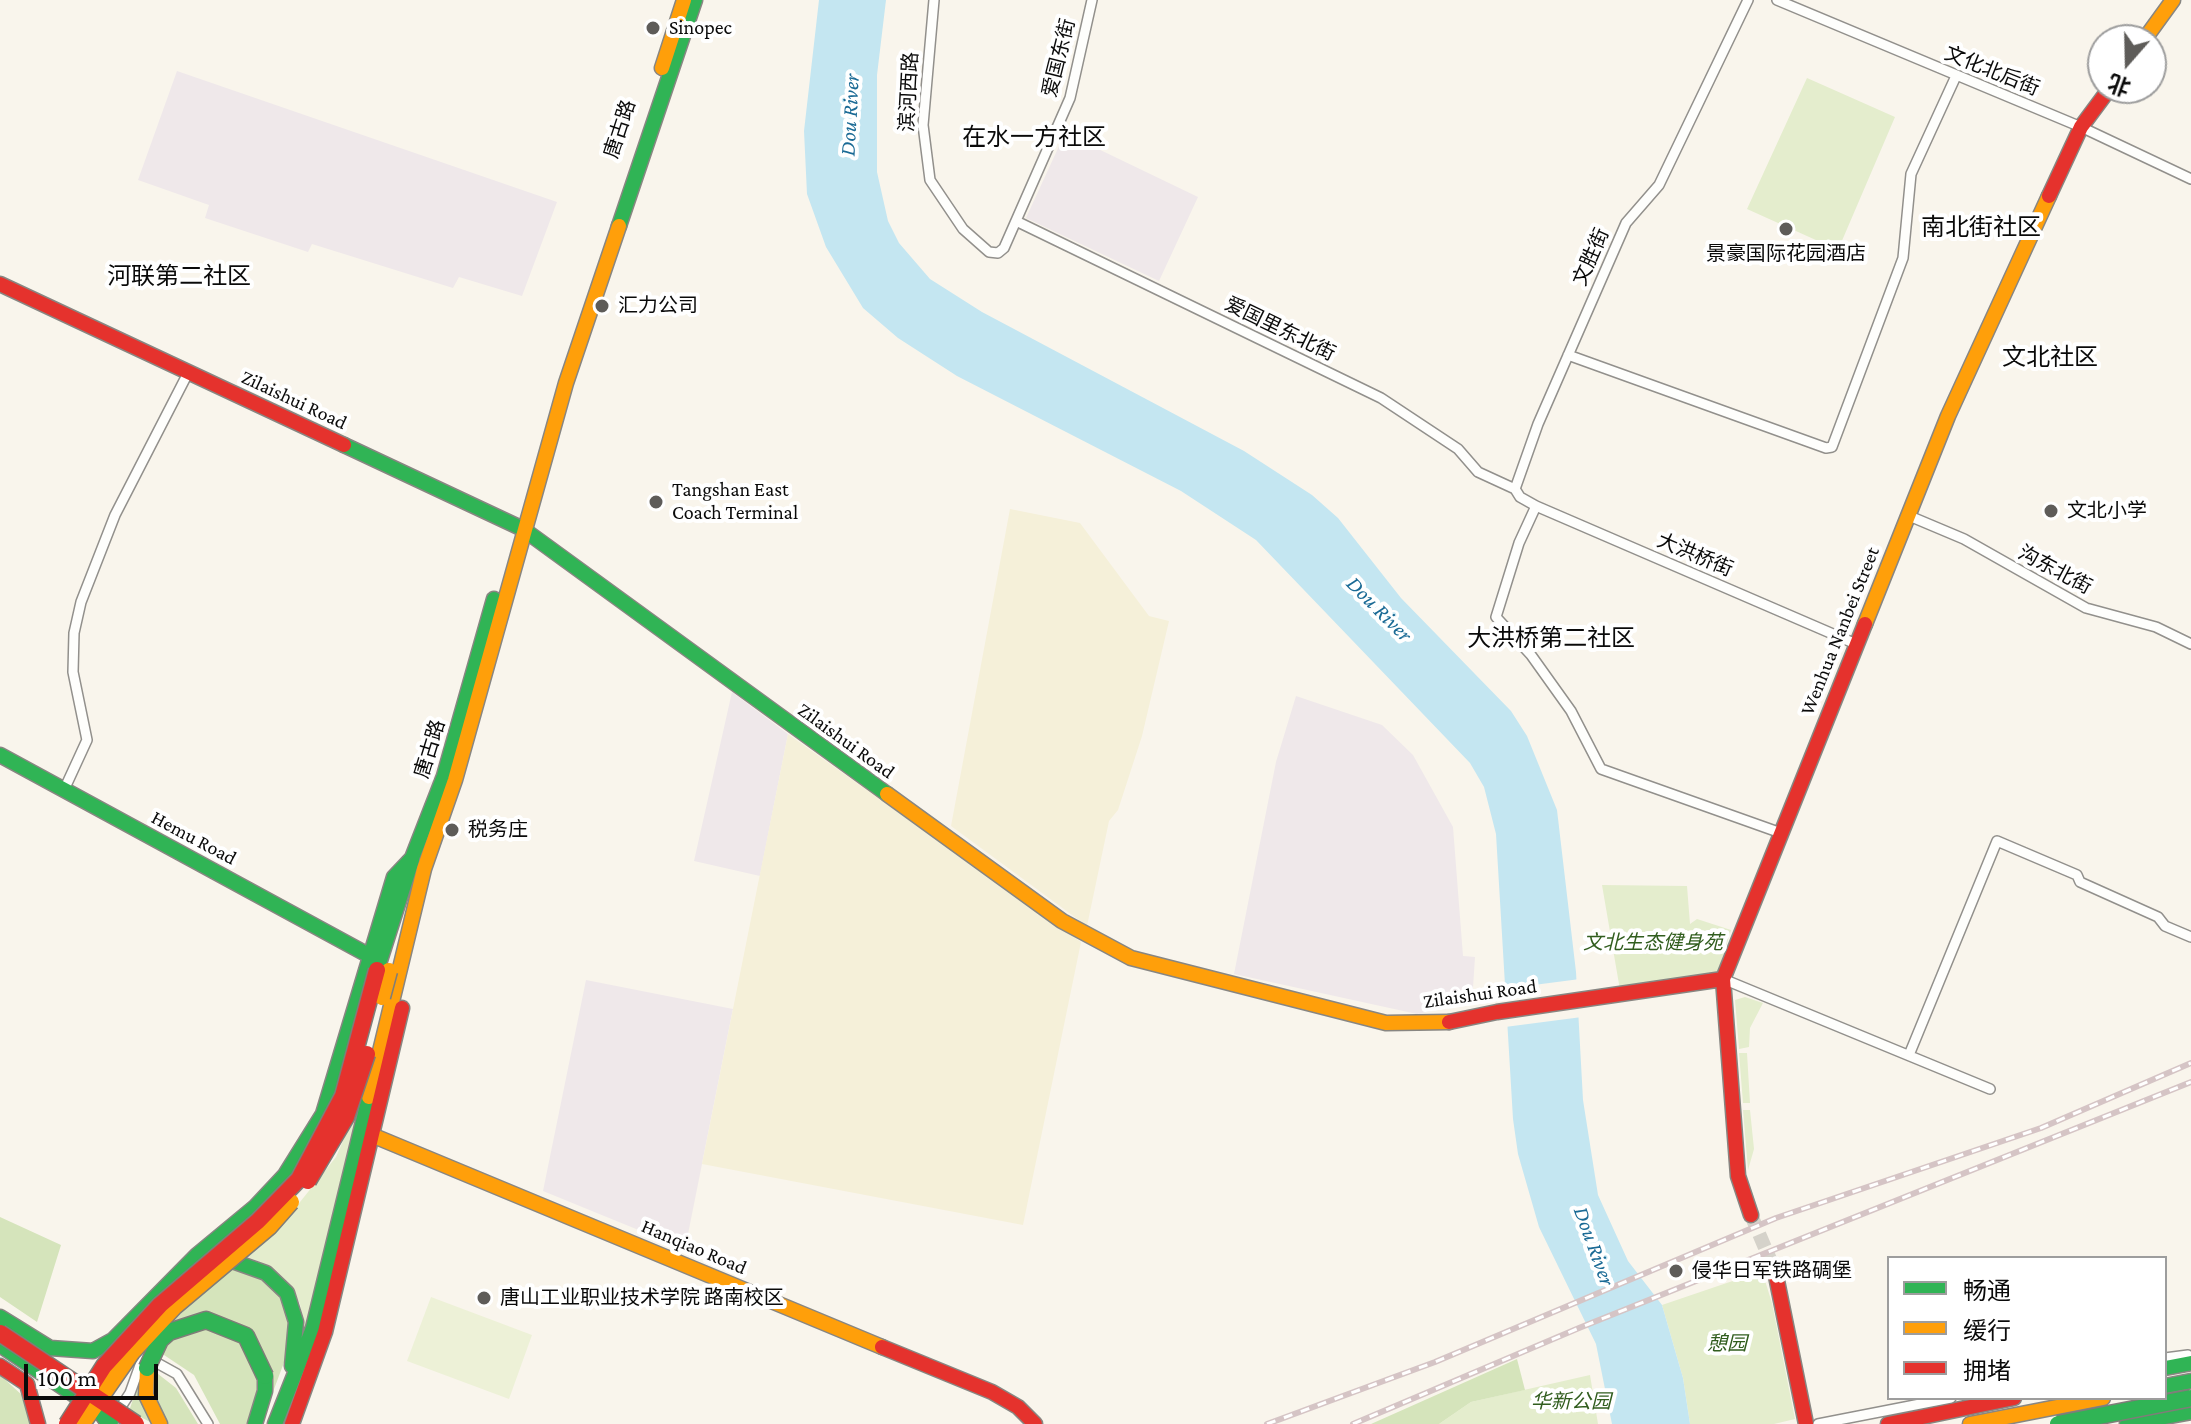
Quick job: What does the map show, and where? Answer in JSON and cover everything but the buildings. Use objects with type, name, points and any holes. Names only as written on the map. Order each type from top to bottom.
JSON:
[{"type":"main road","name":"唐古路","points":[[418,864],[455,780],[557,381],[684,0]]},
{"type":"main road","name":"唐古路","points":[[519,528],[695,0]]},
{"type":"main road","points":[[2156,24],[2173,0]]},
{"type":"main road","name":"Wenhua Nanbei Street","points":[[1751,1215],[1738,1176],[1723,979],[1948,416],[2081,127],[2098,104]]},
{"type":"main road","name":"Zilaishui Road","points":[[0,284],[519,528],[891,799],[1096,941],[1131,958],[1386,1023],[1438,1025],[1497,1012],[1723,979]]},
{"type":"main road","name":"Hemu Road","points":[[0,755],[384,967]]},
{"type":"main road","points":[[67,1424],[104,1366],[160,1305],[258,1221],[299,1179],[343,1096],[418,864]]},
{"type":"main road","points":[[282,1422],[313,1328],[384,967],[394,877],[418,864]]},
{"type":"main road","points":[[282,1422],[325,1332],[374,1136],[427,892],[418,864]]},
{"type":"main road","points":[[0,1317],[50,1348],[93,1351],[113,1340],[197,1255],[255,1207],[306,1145],[384,967]]},
{"type":"main road","points":[[82,1424],[132,1352],[174,1307],[269,1227],[299,1194],[325,1158],[359,1082],[384,967]]},
{"type":"main road","name":"Hanqiao Road","points":[[374,1136],[992,1392],[1018,1407],[1035,1424]]},
{"type":"main road","points":[[197,1255],[225,1257],[249,1265],[266,1273],[287,1293],[293,1306],[296,1342],[282,1422]]},
{"type":"main road","points":[[1775,1271],[1806,1424]]},
{"type":"main road","points":[[160,1424],[146,1395],[152,1353],[160,1340],[179,1326],[206,1320],[246,1336],[260,1359],[265,1391],[255,1424]]},
{"type":"main road","points":[[0,1333],[136,1424]]},
{"type":"main road","points":[[0,1345],[106,1420],[117,1424]]},
{"type":"main road","points":[[2167,1367],[2189,1359]]},
{"type":"main road","points":[[0,1366],[27,1384],[38,1424]]},
{"type":"main road","points":[[2167,1386],[2191,1381]]},
{"type":"main road","points":[[2058,1424],[2191,1398]]},
{"type":"main road","points":[[1888,1424],[2004,1400]]},
{"type":"main road","points":[[1970,1424],[2093,1400]]},
{"type":"main road","points":[[2127,1424],[2191,1412]]},
{"type":"street","name":"滨河西路","points":[[934,0],[923,125],[930,180],[963,229],[989,252],[998,253]]},
{"type":"street","name":"爱国东街","points":[[998,253],[1004,248],[1070,98],[1092,0]]},
{"type":"street","name":"文胜街","points":[[1517,493],[1568,355],[1626,223],[1659,185],[1748,0]]},
{"type":"street","name":"文化北后街","points":[[1777,0],[2081,127],[2191,179]]},
{"type":"street","points":[[1568,355],[1826,448],[1832,447],[1903,258],[1911,174],[1956,76]]},
{"type":"street","name":"爱国里东北街","points":[[1016,221],[1381,398],[1458,449],[1478,472],[1517,493]]},
{"type":"street","points":[[64,790],[87,740],[73,672],[74,633],[81,602],[115,515],[188,373]]},
{"type":"street","name":"大洪桥街","points":[[1517,493],[1536,506],[1856,644]]},
{"type":"street","points":[[1536,506],[1519,543],[1496,617],[1531,655],[1571,711],[1601,769],[1781,833]]},
{"type":"street","name":"沟东北街","points":[[1907,515],[1964,539],[2069,600],[2156,627],[2191,644]]},
{"type":"street","points":[[1909,1055],[1997,841],[2077,875],[2080,882],[2158,917],[2165,926],[2191,937]]},
{"type":"street","points":[[1723,979],[1990,1089]]},
{"type":"street","points":[[113,1340],[177,1374],[208,1424]]},
{"type":"street","points":[[106,1420],[124,1405],[144,1354]]},
{"type":"street","points":[[2167,1358],[2189,1359]]},
{"type":"street","points":[[1818,1424],[1941,1400]]},
{"type":"street","points":[[2117,1400],[2121,1424]]},
{"type":"shaded area","points":[[177,71],[557,202],[522,296],[459,277],[453,288],[312,244],[308,252],[205,218],[209,205],[138,180]]},
{"type":"shaded area","points":[[1065,133],[1198,197],[1159,281],[1026,218]]},
{"type":"shaded area","points":[[1010,509],[1080,523],[1149,616],[1169,621],[1142,736],[1118,810],[1109,821],[1087,926],[951,826]]},
{"type":"shaded area","points":[[732,692],[788,734],[760,876],[694,861]]},
{"type":"shaded area","points":[[1296,696],[1382,725],[1413,755],[1453,827],[1463,956],[1475,957],[1472,1003],[1417,1014],[1234,974],[1276,762]]},
{"type":"shaded area","points":[[788,734],[1081,942],[1023,1225],[702,1164]]},
{"type":"shaded area","points":[[586,980],[733,1009],[685,1249],[543,1191]]},
{"type":"green space","points":[[1807,78],[1895,117],[1838,250],[1747,209]]},
{"type":"green space","name":"文北生态健身苑","points":[[1602,885],[1687,886],[1690,924],[1697,919],[1731,930],[1717,975],[1620,990]]},
{"type":"green space","points":[[1745,997],[1763,1003],[1750,1028],[1749,1047],[1739,1049],[1735,1000]]},
{"type":"green space","points":[[1739,1053],[1747,1053],[1750,1103],[1743,1103]]},
{"type":"green space","points":[[365,1090],[305,1332],[300,1304],[291,1286],[264,1264],[245,1256],[288,1217],[336,1157]]},
{"type":"green space","points":[[1743,1110],[1750,1110],[1754,1149],[1748,1170]]},
{"type":"green space","points":[[0,1217],[61,1245],[37,1322],[0,1297]]},
{"type":"green space","points":[[236,1264],[264,1277],[290,1305],[289,1349],[261,1424],[220,1424],[194,1375],[161,1353],[156,1339],[207,1287]]},
{"type":"green space","name":"憩园","points":[[1762,1271],[1772,1303],[1795,1419],[1774,1424],[1690,1424],[1683,1378],[1662,1305]]},
{"type":"green space","points":[[431,1297],[532,1335],[509,1399],[407,1361]]},
{"type":"green space","points":[[1517,1359],[1525,1390],[1471,1402],[1439,1424],[1371,1424]]},
{"type":"green space","points":[[153,1370],[176,1388],[198,1424],[167,1424],[157,1412]]},
{"type":"green space","points":[[0,1375],[23,1396],[31,1424],[0,1424]]},
{"type":"green space","name":"华新公园","points":[[1590,1375],[1598,1424],[1439,1424],[1471,1402]]},
{"type":"green space","points":[[139,1382],[154,1424],[129,1411]]},
{"type":"water","name":"Dou River","points":[[819,0],[886,0],[877,75],[877,172],[888,221],[899,243],[930,279],[982,312],[1244,451],[1312,495],[1338,518],[1401,598],[1511,711],[1527,736],[1557,810],[1576,972],[1583,1100],[1598,1195],[1628,1261],[1662,1305],[1683,1378],[1690,1424],[1612,1424],[1596,1344],[1539,1227],[1518,1154],[1513,1119],[1496,834],[1484,787],[1470,763],[1256,540],[1181,491],[957,376],[898,338],[863,308],[826,247],[807,194],[804,131]]},
{"type":"pier","points":[[1580,979],[1582,1017],[1505,1027],[1503,989]]},
{"type":"tunnel","points":[[1751,1215],[1775,1271]]},
{"type":"railway","points":[[1267,1424],[1435,1362],[1776,1218],[2041,1128],[2191,1063]]},
{"type":"railway","points":[[1353,1424],[1579,1328],[2191,1082]]},
{"type":"traffic: fast","points":[[619,226],[695,0]]},
{"type":"traffic: fast","points":[[344,445],[523,529],[887,794]]},
{"type":"traffic: fast","points":[[412,858],[444,776],[494,599]]},
{"type":"traffic: fast","points":[[0,755],[370,956]]},
{"type":"traffic: fast","points":[[0,1317],[50,1348],[93,1351],[113,1340],[197,1255],[255,1207],[285,1175],[323,1114],[394,877],[412,858]]},
{"type":"traffic: fast","points":[[377,970],[412,860]]},
{"type":"traffic: fast","points":[[275,1424],[313,1328],[369,1097]]},
{"type":"traffic: fast","points":[[221,1257],[266,1273],[287,1293],[296,1322],[292,1366]]},
{"type":"traffic: fast","points":[[147,1368],[160,1340],[169,1332],[206,1320],[246,1336],[265,1376]]},
{"type":"traffic: fast","points":[[0,1345],[92,1407]]},
{"type":"traffic: fast","points":[[2167,1368],[2191,1363]]},
{"type":"traffic: fast","points":[[255,1424],[265,1391],[265,1376]]},
{"type":"traffic: fast","points":[[2167,1386],[2191,1381]]},
{"type":"traffic: fast","points":[[2058,1424],[2191,1398]]},
{"type":"traffic: fast","points":[[2127,1424],[2191,1412]]},
{"type":"traffic: fast","points":[[102,1413],[110,1424]]},
{"type":"traffic: slow","points":[[662,68],[684,0]]},
{"type":"traffic: slow","points":[[2156,24],[2173,0]]},
{"type":"traffic: slow","points":[[1865,624],[1948,416],[2049,196]]},
{"type":"traffic: slow","points":[[424,869],[455,780],[566,383],[619,226]]},
{"type":"traffic: slow","points":[[887,794],[1062,921],[1131,958],[1386,1023],[1449,1022]]},
{"type":"traffic: slow","points":[[369,1097],[424,869]]},
{"type":"traffic: slow","points":[[382,997],[389,971]]},
{"type":"traffic: slow","points":[[374,1136],[882,1347]]},
{"type":"traffic: slow","points":[[82,1424],[132,1352],[174,1307],[269,1227],[291,1202]]},
{"type":"traffic: slow","points":[[147,1368],[146,1395],[160,1424]]},
{"type":"traffic: slow","points":[[1970,1424],[2093,1400]]},
{"type":"traffic: jam","points":[[2049,196],[2081,127],[2098,104]]},
{"type":"traffic: jam","points":[[0,284],[344,445]]},
{"type":"traffic: jam","points":[[1751,1215],[1738,1176],[1723,979],[1865,624]]},
{"type":"traffic: jam","points":[[67,1424],[104,1366],[160,1305],[258,1221],[299,1179],[343,1096],[377,970]]},
{"type":"traffic: jam","points":[[1449,1022],[1497,1012],[1723,979]]},
{"type":"traffic: jam","points":[[292,1424],[325,1332],[402,1008]]},
{"type":"traffic: jam","points":[[308,1181],[346,1117],[367,1054]]},
{"type":"traffic: jam","points":[[1775,1271],[1806,1424]]},
{"type":"traffic: jam","points":[[0,1333],[136,1424]]},
{"type":"traffic: jam","points":[[882,1347],[992,1392],[1018,1407],[1035,1424]]},
{"type":"traffic: jam","points":[[0,1366],[27,1384],[38,1424]]},
{"type":"traffic: jam","points":[[1888,1424],[2004,1400]]},
{"type":"place","name":"Sinopec","points":[[653,28]]},
{"type":"place","name":"景豪国际花园酒店","points":[[1786,229]]},
{"type":"place","name":"汇力公司","points":[[602,306]]},
{"type":"place","name":"Tangshan East Coach Terminal","points":[[656,502]]},
{"type":"place","name":"文北小学","points":[[2051,511]]},
{"type":"place","name":"税务庄","points":[[452,830]]},
{"type":"place","name":"侵华日军铁路碉堡","points":[[1676,1271]]},
{"type":"place","name":"唐山工业职业技术学院 路南校区","points":[[484,1298]]},
{"type":"district","name":"在水一方社区","points":[[1034,138]]},
{"type":"district","name":"南北街社区","points":[[1981,228]]},
{"type":"district","name":"河联第二社区","points":[[179,277]]},
{"type":"district","name":"文北社区","points":[[2050,358]]},
{"type":"district","name":"大洪桥第二社区","points":[[1551,639]]}]
